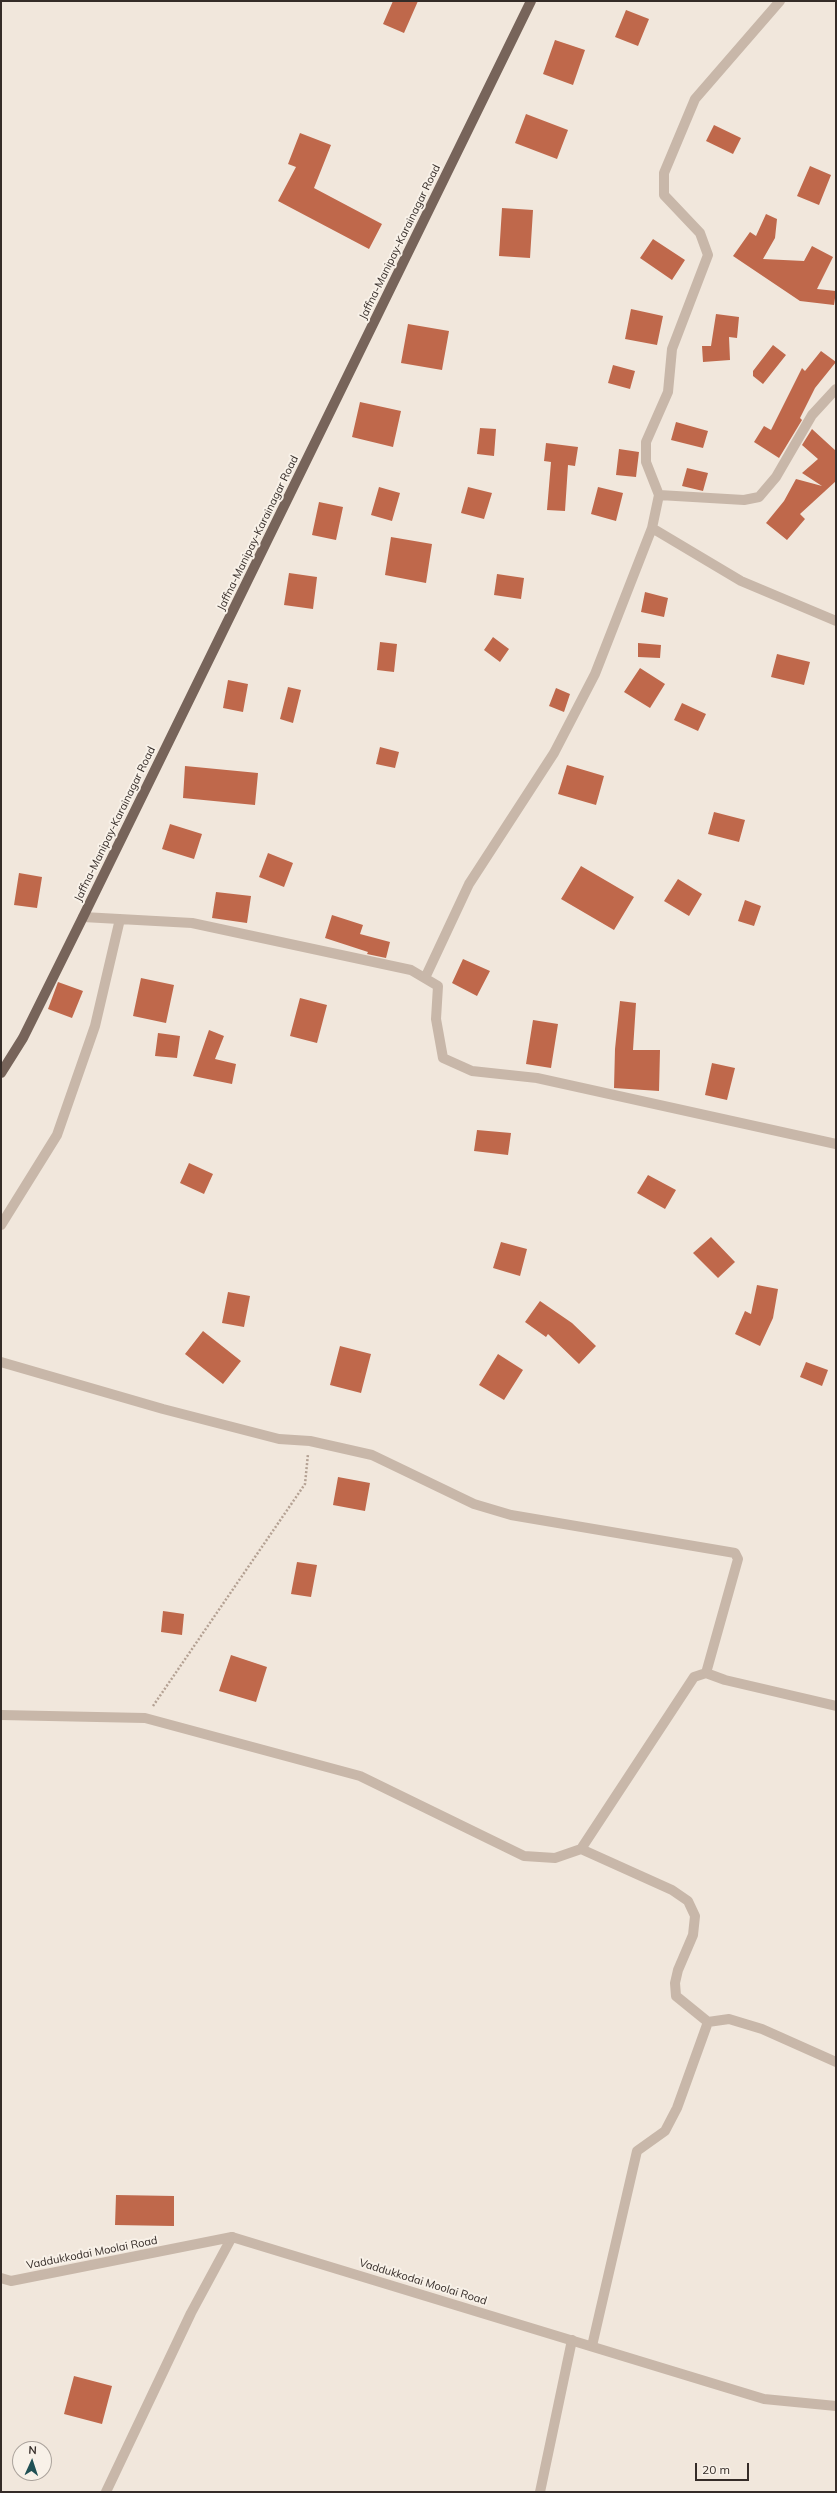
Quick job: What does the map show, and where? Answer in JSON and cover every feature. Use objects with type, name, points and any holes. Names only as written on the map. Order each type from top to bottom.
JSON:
[{"type":"main road","name":"Jaffna-Manipay-Karainagar Road","points":[[1,1073],[23,1038],[83,917],[531,1]]},
{"type":"street","points":[[425,978],[469,884],[554,753],[595,674],[652,528],[659,495],[646,462],[646,442],[668,392],[672,349],[708,255],[700,233],[664,195],[664,173],[695,99],[780,1]]},
{"type":"street","points":[[659,495],[744,500],[759,497],[776,477],[812,415],[836,389]]},
{"type":"street","points":[[652,528],[741,581],[836,621]]},
{"type":"street","points":[[83,917],[192,923],[411,970],[438,986],[436,1019],[443,1058],[472,1071],[537,1078],[836,1144]]},
{"type":"street","points":[[1,1225],[57,1135],[95,1026],[120,919]]},
{"type":"street","points":[[1,1362],[163,1409],[279,1439],[310,1441],[372,1455],[474,1504],[511,1516],[735,1553],[738,1559],[706,1673]]},
{"type":"street","points":[[1,1715],[145,1718],[360,1776],[524,1856],[555,1858],[581,1849],[694,1677],[706,1673],[725,1680],[836,1706]]},
{"type":"street","points":[[581,1849],[672,1890],[688,1901],[695,1916],[693,1935],[674,1983],[676,1996],[708,2022],[729,2019],[762,2029],[836,2062]]},
{"type":"street","points":[[592,2346],[637,2151],[665,2131],[677,2108],[708,2022]]},
{"type":"street","points":[[106,2492],[191,2313],[232,2237]]},
{"type":"street","name":"Vaddukkodai Moolai Road","points":[[1,2278],[10,2281],[232,2237],[764,2399],[836,2406]]},
{"type":"street","points":[[540,2492],[572,2340]]},
{"type":"path","points":[[145,1718],[305,1484],[310,1441]]},
{"type":"building","points":[[393,1],[418,1],[404,33],[383,24]]},
{"type":"building","points":[[626,10],[649,19],[638,46],[615,37]]},
{"type":"building","points":[[555,40],[585,50],[573,85],[543,74]]},
{"type":"building","points":[[526,114],[568,130],[557,159],[515,143]]},
{"type":"building","points":[[714,125],[741,138],[733,154],[706,141]]},
{"type":"building","points":[[300,133],[331,145],[314,188],[382,224],[369,249],[278,201],[296,167],[288,164]]},
{"type":"building","points":[[810,166],[831,175],[819,205],[797,196]]},
{"type":"building","points":[[502,208],[533,210],[530,258],[499,256]]},
{"type":"building","points":[[766,214],[777,219],[775,238],[763,259],[804,261],[812,246],[833,257],[817,289],[836,291],[834,305],[800,301],[733,256],[750,232],[756,236]]},
{"type":"building","points":[[653,239],[685,260],[672,280],[640,258]]},
{"type":"building","points":[[631,309],[663,316],[657,345],[625,339]]},
{"type":"building","points":[[716,314],[739,317],[737,338],[729,337],[730,360],[703,362],[702,346],[711,346]]},
{"type":"building","points":[[408,324],[449,331],[442,370],[401,363]]},
{"type":"building","points":[[773,345],[786,355],[763,384],[753,376],[753,371]]},
{"type":"building","points":[[821,351],[836,362],[815,388],[800,418],[802,420],[779,458],[754,442],[764,426],[771,430],[802,368],[805,371]]},
{"type":"building","points":[[613,365],[635,371],[630,389],[608,383]]},
{"type":"building","points":[[360,402],[401,411],[393,447],[352,437]]},
{"type":"building","points":[[676,422],[708,431],[703,448],[671,440]]},
{"type":"building","points":[[480,428],[496,429],[494,456],[477,454]]},
{"type":"building","points":[[812,429],[836,451],[836,481],[800,514],[805,519],[787,540],[766,523],[784,501],[796,479],[822,486],[802,473],[818,459],[802,445]]},
{"type":"building","points":[[546,443],[578,447],[575,466],[568,465],[565,511],[547,510],[551,462],[544,461]]},
{"type":"building","points":[[619,449],[639,452],[636,477],[616,475]]},
{"type":"building","points":[[687,468],[708,473],[703,491],[682,486]]},
{"type":"building","points":[[379,487],[400,493],[392,521],[371,515]]},
{"type":"building","points":[[468,487],[492,493],[484,519],[461,513]]},
{"type":"building","points":[[598,487],[623,493],[616,521],[591,514]]},
{"type":"building","points":[[319,502],[343,507],[336,540],[312,535]]},
{"type":"building","points":[[391,537],[432,544],[426,583],[385,575]]},
{"type":"building","points":[[289,573],[317,577],[313,609],[284,605]]},
{"type":"building","points":[[497,574],[524,578],[521,599],[494,595]]},
{"type":"building","points":[[645,592],[668,598],[664,617],[641,612]]},
{"type":"building","points":[[493,637],[509,649],[500,662],[484,650]]},
{"type":"building","points":[[380,642],[397,644],[394,672],[377,670]]},
{"type":"building","points":[[638,643],[661,645],[660,658],[638,657]]},
{"type":"building","points":[[777,654],[810,662],[804,685],[771,677]]},
{"type":"building","points":[[640,668],[665,684],[650,708],[624,692]]},
{"type":"building","points":[[228,680],[248,684],[243,712],[223,708]]},
{"type":"building","points":[[288,687],[301,690],[293,723],[280,719]]},
{"type":"building","points":[[556,688],[570,694],[564,712],[549,706]]},
{"type":"building","points":[[682,703],[706,714],[698,731],[674,720]]},
{"type":"building","points":[[380,747],[399,752],[395,768],[376,764]]},
{"type":"building","points":[[567,765],[604,776],[596,805],[558,794]]},
{"type":"building","points":[[185,766],[258,773],[255,805],[183,798]]},
{"type":"building","points":[[714,812],[745,820],[739,842],[708,834]]},
{"type":"building","points":[[170,824],[202,834],[194,859],[162,849]]},
{"type":"building","points":[[268,853],[293,863],[284,887],[259,877]]},
{"type":"building","points":[[581,866],[634,897],[614,930],[561,899]]},
{"type":"building","points":[[19,873],[42,877],[37,908],[14,905]]},
{"type":"building","points":[[678,879],[702,894],[689,916],[664,901]]},
{"type":"building","points":[[216,892],[251,896],[247,923],[212,918]]},
{"type":"building","points":[[745,900],[761,906],[754,926],[738,921]]},
{"type":"building","points":[[332,915],[363,925],[360,934],[390,942],[386,958],[367,954],[368,952],[325,938]]},
{"type":"building","points":[[463,959],[490,971],[477,996],[452,983]]},
{"type":"building","points":[[141,978],[174,985],[166,1023],[133,1016]]},
{"type":"building","points":[[58,982],[83,991],[72,1018],[48,1009]]},
{"type":"building","points":[[300,998],[327,1005],[317,1043],[290,1036]]},
{"type":"building","points":[[620,1001],[636,1003],[633,1050],[660,1050],[659,1091],[614,1088],[615,1049]]},
{"type":"building","points":[[533,1020],[558,1024],[551,1068],[526,1064]]},
{"type":"building","points":[[209,1030],[224,1036],[215,1059],[236,1064],[232,1084],[193,1076]]},
{"type":"building","points":[[158,1033],[180,1036],[177,1058],[155,1056]]},
{"type":"building","points":[[712,1063],[735,1068],[727,1100],[705,1095]]},
{"type":"building","points":[[477,1130],[511,1133],[508,1155],[474,1151]]},
{"type":"building","points":[[189,1163],[213,1174],[204,1194],[180,1183]]},
{"type":"building","points":[[648,1175],[676,1190],[665,1209],[637,1193]]},
{"type":"building","points":[[711,1237],[735,1262],[718,1278],[693,1253]]},
{"type":"building","points":[[501,1242],[527,1249],[520,1276],[493,1268]]},
{"type":"building","points":[[757,1285],[778,1289],[773,1318],[760,1346],[735,1334],[745,1311],[751,1314]]},
{"type":"building","points":[[228,1292],[250,1296],[244,1327],[222,1323]]},
{"type":"building","points":[[540,1301],[572,1323],[596,1346],[579,1364],[548,1334],[546,1337],[525,1322]]},
{"type":"building","points":[[203,1331],[241,1361],[223,1384],[185,1354]]},
{"type":"building","points":[[340,1346],[371,1354],[361,1393],[330,1385]]},
{"type":"building","points":[[498,1354],[523,1370],[504,1400],[479,1385]]},
{"type":"building","points":[[806,1362],[828,1370],[822,1386],[800,1377]]},
{"type":"building","points":[[338,1477],[370,1483],[365,1511],[333,1505]]},
{"type":"building","points":[[297,1562],[317,1565],[311,1597],[291,1594]]},
{"type":"building","points":[[163,1611],[184,1614],[182,1635],[161,1632]]},
{"type":"building","points":[[231,1655],[267,1667],[256,1702],[219,1691]]},
{"type":"building","points":[[116,2195],[174,2196],[174,2226],[115,2225]]},
{"type":"building","points":[[74,2376],[112,2386],[102,2424],[64,2414]]}]
